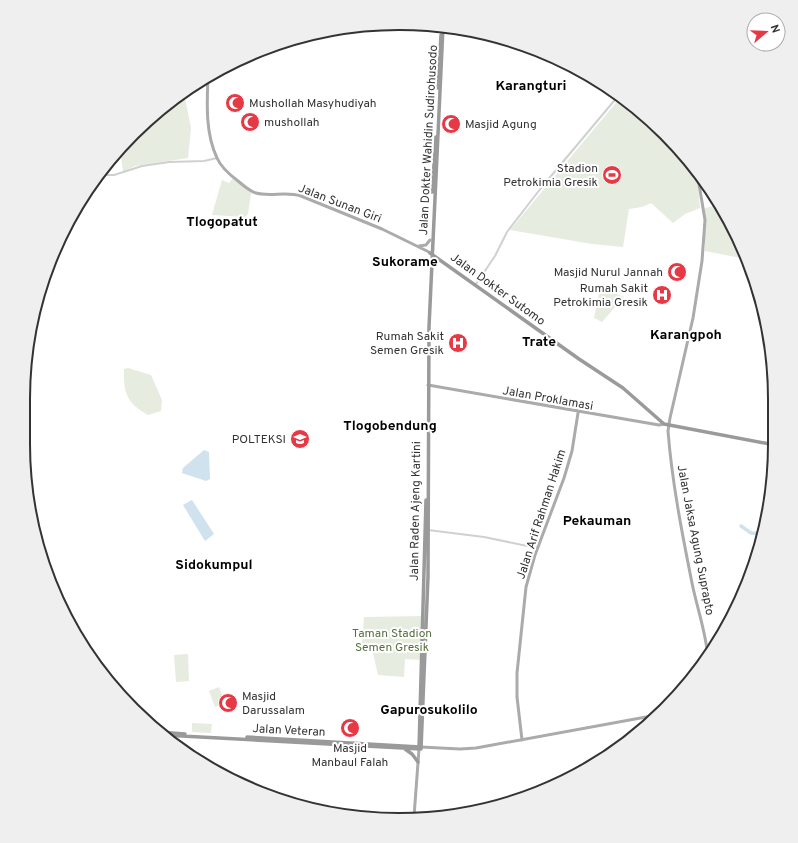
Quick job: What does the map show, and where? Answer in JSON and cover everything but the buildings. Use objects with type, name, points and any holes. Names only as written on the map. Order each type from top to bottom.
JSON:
[{"type":"highway","name":"Jalan Dokter Wahidin Sudirohusodo","points":[[431,253],[442,33]]},
{"type":"highway","name":"Jalan Dokter Wahidin Sudirohusodo","points":[[431,253],[430,240],[437,139]]},
{"type":"highway","name":"Jalan Dokter Sutomo","points":[[431,253],[579,359],[623,388],[664,424],[768,444]]},
{"type":"highway","name":"Jalan Raden Ajeng Kartini","points":[[420,749],[427,521],[428,317],[431,253]]},
{"type":"highway","name":"Jalan Raden Ajeng Kartini","points":[[427,515],[428,317]]},
{"type":"highway","name":"Jalan Raden Ajeng Kartini","points":[[420,749],[428,530],[427,521]]},
{"type":"highway","name":"Jalan Veteran","points":[[169,733],[420,749]]},
{"type":"highway","name":"Jalan Veteran","points":[[172,735],[420,749]]},
{"type":"highway","points":[[404,749],[412,754],[418,762]]},
{"type":"main road","name":"Jalan Sunan Giri","points":[[208,83],[208,122],[217,158],[233,177],[254,193],[268,195],[296,194],[382,229],[431,253]]},
{"type":"main road","name":"Jalan Jaksa Agung Suprapto","points":[[699,184],[704,210],[702,261],[692,318],[669,426],[680,518],[707,648]]},
{"type":"main road","points":[[418,246],[426,245],[430,240]]},
{"type":"main road","name":"Jalan Proklamasi","points":[[428,385],[578,413],[659,426],[664,424]]},
{"type":"main road","name":"Jalan Arif Rahman Hakim","points":[[522,740],[517,697],[517,673],[526,587],[537,548],[564,478],[572,451],[578,413]]},
{"type":"main road","points":[[414,812],[420,749],[474,748],[647,717]]},
{"type":"street","points":[[476,284],[495,256],[507,232],[541,188],[615,100]]},
{"type":"street","points":[[106,175],[118,174],[142,166],[169,162],[204,161],[217,158]]},
{"type":"street","points":[[428,530],[484,537],[537,548]]},
{"type":"green space","points":[[185,98],[191,128],[188,158],[135,166],[123,172],[121,157],[138,138],[174,106]]},
{"type":"green space","points":[[617,101],[660,138],[697,181],[700,208],[685,214],[673,223],[651,203],[642,207],[629,209],[623,247],[592,244],[510,230]]},
{"type":"green space","points":[[248,115],[255,117],[253,132],[245,131],[243,123]]},
{"type":"green space","points":[[233,178],[251,193],[248,214],[245,217],[212,215],[222,180],[229,183]]},
{"type":"green space","points":[[714,206],[740,258],[705,251],[705,208]]},
{"type":"green space","points":[[601,284],[607,285],[606,290],[624,297],[602,322],[594,318]]},
{"type":"green space","points":[[128,368],[151,375],[162,400],[161,411],[148,415],[131,402],[124,385],[124,369]]},
{"type":"green space","name":"Taman Stadion Semen Gresik","points":[[424,616],[422,660],[405,659],[404,677],[378,675],[373,653],[363,651],[362,644],[364,617]]},
{"type":"green space","points":[[188,654],[189,681],[176,682],[174,655]]},
{"type":"green space","points":[[219,687],[225,704],[215,707],[209,691]]},
{"type":"green space","points":[[192,723],[212,724],[211,733],[192,732]]},
{"type":"water","points":[[204,450],[209,452],[210,479],[206,481],[182,473],[183,468]]},
{"type":"water","points":[[192,500],[214,534],[205,541],[183,505]]},
{"type":"waterway","points":[[741,526],[751,533],[757,533]]},
{"type":"place","name":"Mushollah Masyhudiyah","points":[[235,103]]},
{"type":"place","name":"mushollah","points":[[250,122]]},
{"type":"place","name":"Masjid Agung","points":[[451,124]]},
{"type":"place","name":"Stadion Petrokimia Gresik","points":[[612,175]]},
{"type":"place","name":"Masjid Nurul Jannah","points":[[677,272]]},
{"type":"place","name":"Rumah Sakit Petrokimia Gresik","points":[[662,295]]},
{"type":"place","name":"Rumah Sakit Semen Gresik","points":[[458,343]]},
{"type":"place","name":"POLTEKSI","points":[[300,439]]},
{"type":"place","name":"Masjid Darussalam","points":[[228,703]]},
{"type":"place","name":"Masjid Manbaul Falah","points":[[350,728]]},
{"type":"district","name":"Karangturi","points":[[531,85]]},
{"type":"district","name":"Tlogopatut","points":[[222,221]]},
{"type":"district","name":"Sukorame","points":[[405,261]]},
{"type":"district","name":"Karangpoh","points":[[686,334]]},
{"type":"district","name":"Trate","points":[[539,341]]},
{"type":"district","name":"Tlogobendung","points":[[390,425]]},
{"type":"district","name":"Pekauman","points":[[597,520]]},
{"type":"district","name":"Sidokumpul","points":[[214,564]]},
{"type":"district","name":"Gapurosukolilo","points":[[429,709]]}]
